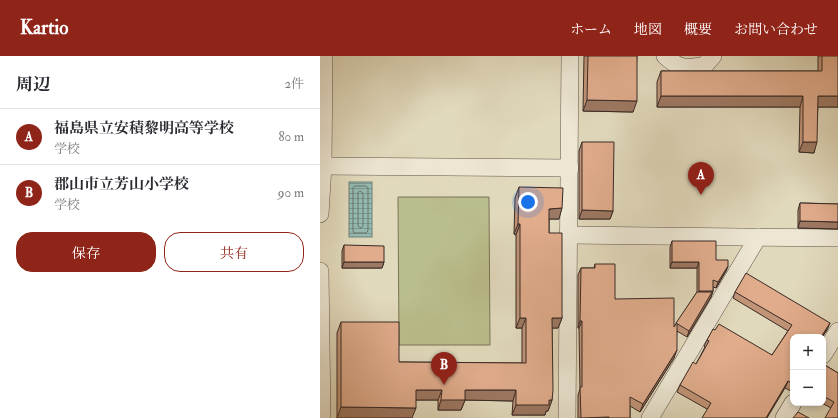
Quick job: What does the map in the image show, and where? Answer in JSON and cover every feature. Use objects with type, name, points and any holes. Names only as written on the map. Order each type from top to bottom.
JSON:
[{"type":"street","points":[[320,214],[324,56]]},
{"type":"street","points":[[567,418],[570,56]]},
{"type":"street","points":[[665,56],[674,64],[685,68],[705,65],[713,56]]},
{"type":"street","points":[[321,166],[570,168]]},
{"type":"street","points":[[568,236],[838,238]]},
{"type":"street","points":[[650,418],[758,237]]},
{"type":"street","points":[[320,271],[322,418]]},
{"type":"street","points":[[826,350],[838,331]]},
{"type":"street","points":[[784,418],[791,406]]},
{"type":"green space","points":[[398,197],[489,197],[490,345],[399,345]]},
{"type":"water","points":[[349,182],[372,182],[372,237],[349,237]]},
{"type":"building","points":[[588,56],[637,56],[637,101],[587,100]]},
{"type":"building","points":[[822,56],[838,56],[838,96],[818,96],[817,142],[803,142],[803,96],[661,96],[661,71],[822,71]]},
{"type":"building","points":[[582,142],[614,142],[613,211],[582,210]]},
{"type":"building","points":[[519,187],[563,188],[562,208],[549,209],[549,233],[562,233],[562,318],[552,318],[553,390],[552,400],[549,400],[549,405],[516,405],[516,390],[465,390],[465,400],[441,400],[442,390],[416,390],[416,408],[341,407],[341,322],[399,322],[399,362],[526,363],[526,318],[520,318],[520,224],[518,224]]},
{"type":"building","points":[[800,203],[838,204],[838,222],[800,221]]},
{"type":"building","points":[[672,241],[716,241],[716,260],[728,260],[728,266],[718,282],[713,280],[713,291],[699,291],[699,262],[672,262]]},
{"type":"building","points":[[344,245],[384,246],[384,262],[344,262]]},
{"type":"building","points":[[595,264],[615,264],[615,299],[674,298],[674,327],[677,322],[677,350],[643,404],[630,397],[630,418],[581,418],[581,268],[595,268]]},
{"type":"building","points":[[746,273],[830,323],[823,334],[790,334],[790,382],[788,381],[766,418],[702,418],[711,403],[680,385],[693,362],[696,364],[709,341],[707,340],[713,329],[715,330],[719,324],[772,355],[792,325],[735,292]]},
{"type":"building","points":[[697,292],[712,292],[689,331],[676,323]]},
{"type":"building","points":[[826,366],[838,373],[838,418],[825,418],[834,402],[826,398]]},
{"type":"building","points":[[798,412],[809,418],[793,418]]},
{"type":"place","name":"福島県立安積黎明高等学校","points":[[701,195]]},
{"type":"place","name":"郡山市立芳山小学校","points":[[444,385]]}]
